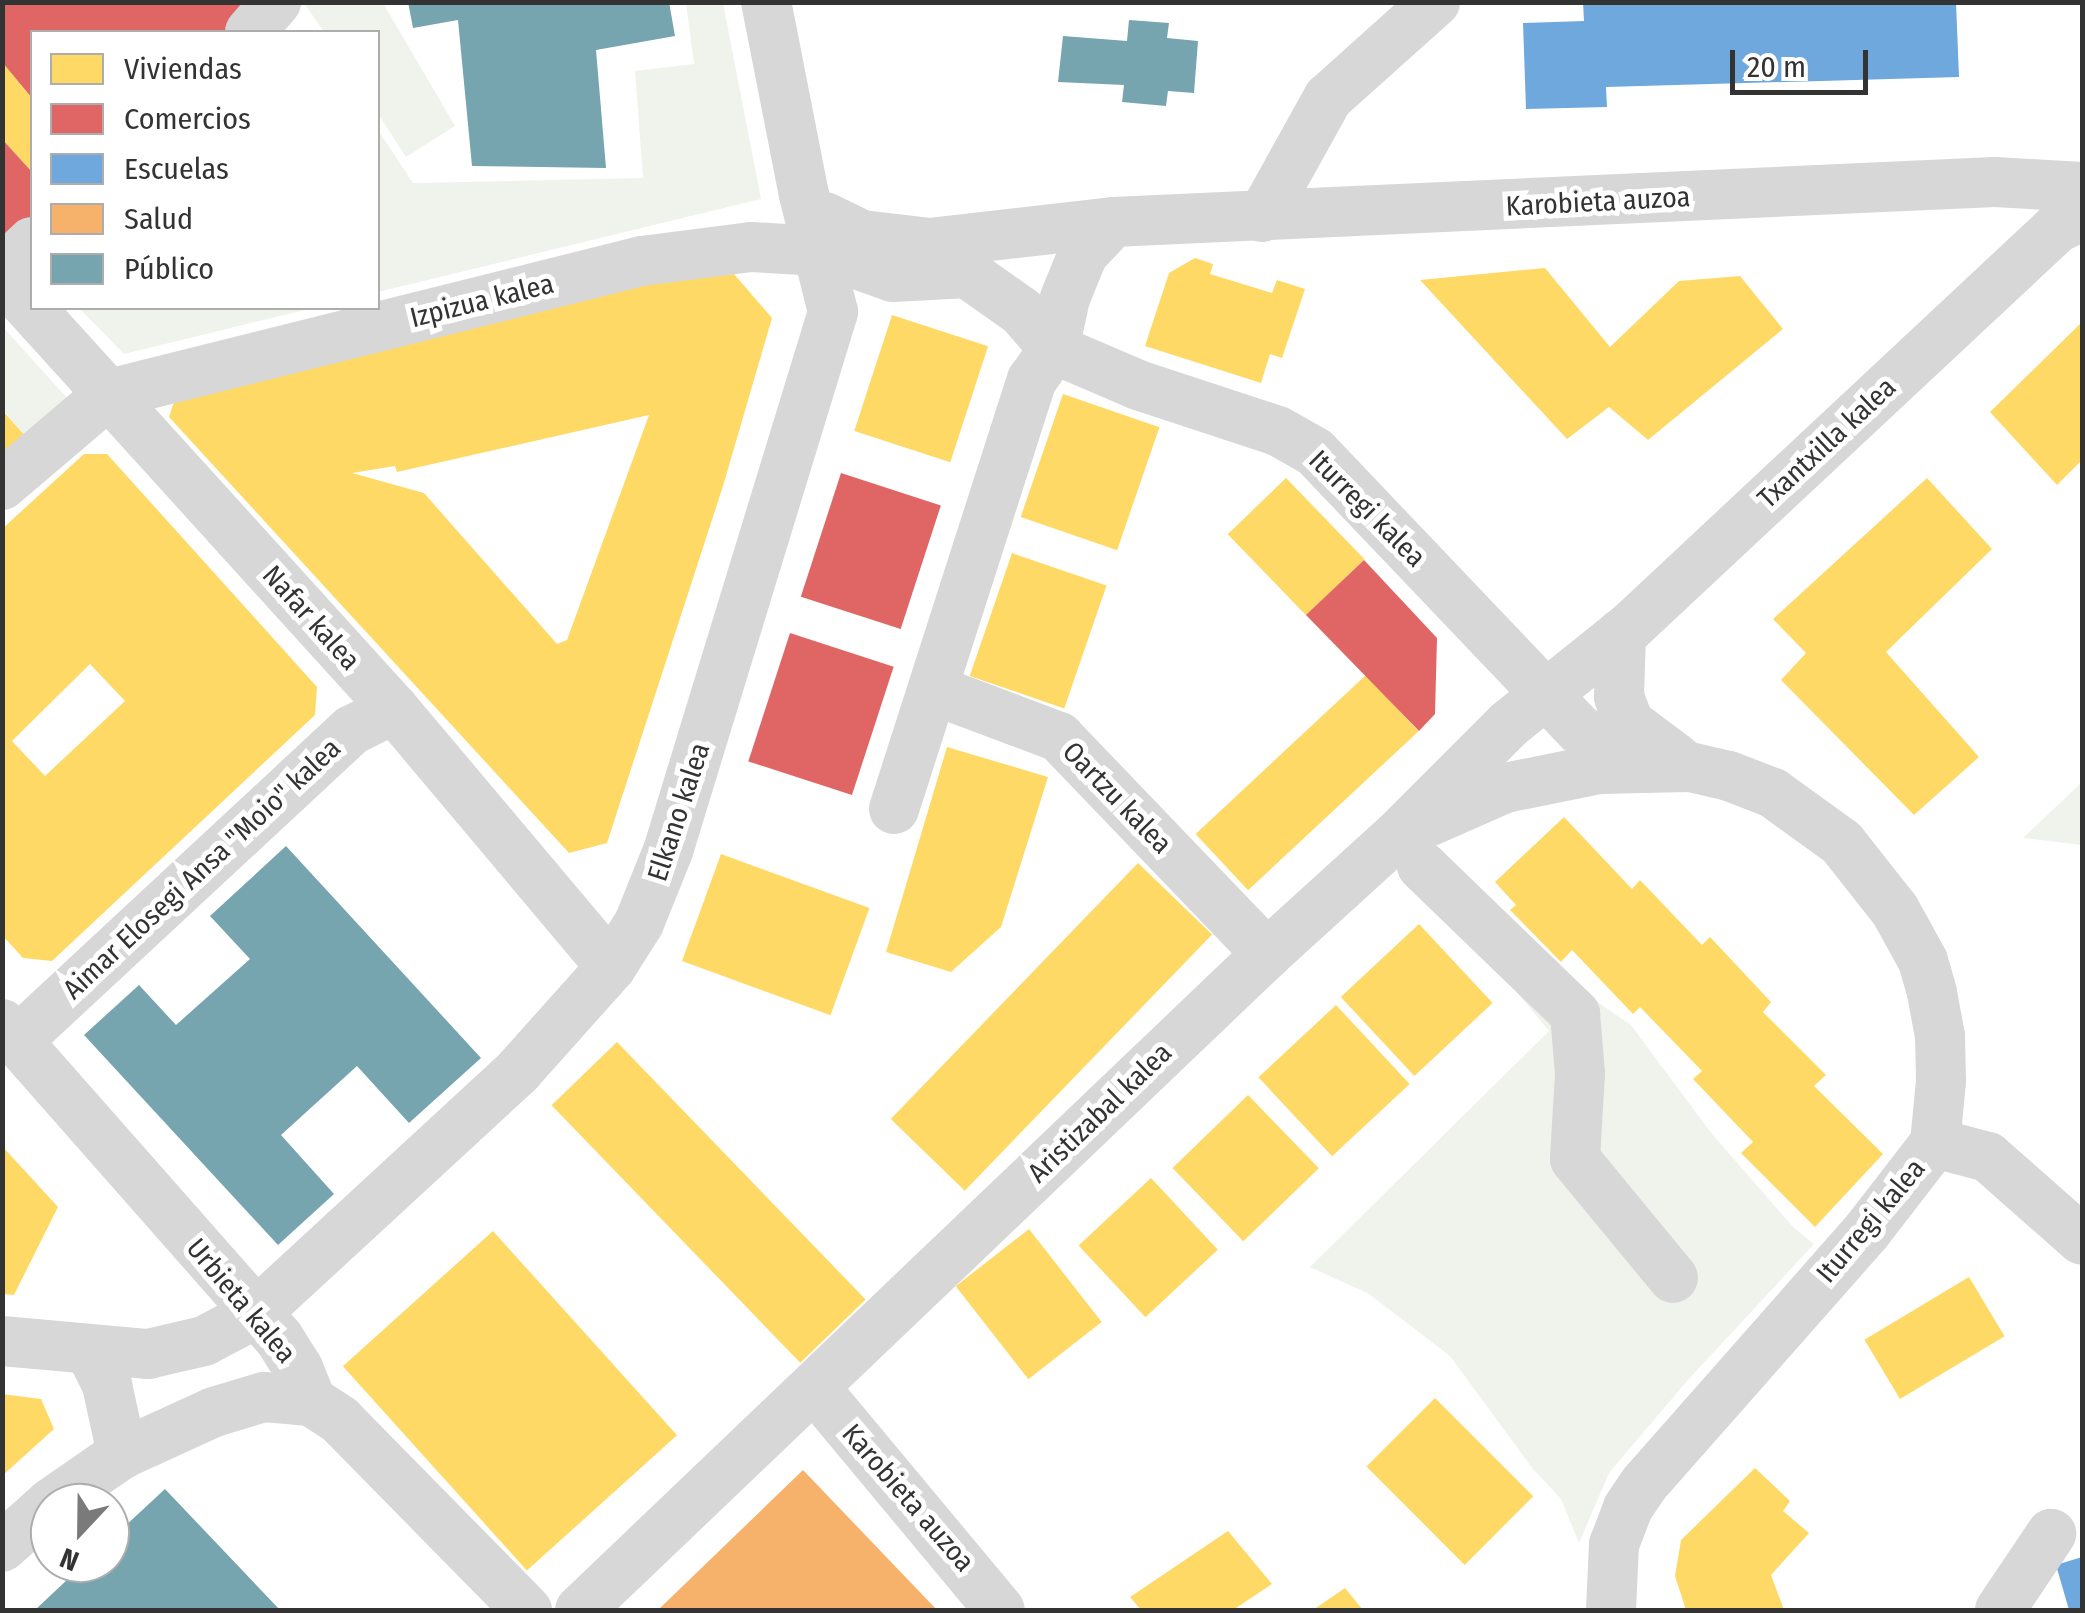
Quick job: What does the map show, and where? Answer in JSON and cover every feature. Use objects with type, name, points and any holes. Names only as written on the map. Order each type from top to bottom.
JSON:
[{"type":"street","points":[[252,30],[276,2]]},
{"type":"street","name":"Elkano kalea","points":[[2,1341],[91,1352],[148,1354],[188,1345],[255,1314],[519,1070],[611,967],[647,908],[668,851],[833,312],[804,194],[766,2]]},
{"type":"street","points":[[1262,217],[1328,98],[1435,2]]},
{"type":"street","points":[[1304,137],[1314,170],[1348,212]]},
{"type":"street","points":[[1995,182],[2019,226],[2024,259]]},
{"type":"street","name":"Karobieta auzoa","points":[[929,243],[1113,222],[1995,182],[2082,188]]},
{"type":"street","points":[[804,194],[828,220],[862,234],[929,243]]},
{"type":"street","points":[[2024,259],[2057,228],[2082,216]]},
{"type":"street","points":[[894,809],[1032,380],[1054,350],[1065,298],[1083,254],[1113,222]]},
{"type":"street","points":[[833,312],[854,284],[873,270],[929,243]]},
{"type":"street","points":[[2,270],[30,244]]},
{"type":"street","name":"Izpizua kalea","points":[[2,485],[108,394],[642,261],[751,247],[820,251],[906,278],[967,273],[1014,305],[1054,350]]},
{"type":"street","name":"Txantxilla kalea","points":[[1626,630],[2024,259]]},
{"type":"street","name":"Nafar kalea","points":[[2,278],[30,309]]},
{"type":"street","name":"Nafar kalea","points":[[31,310],[394,710],[611,967]]},
{"type":"street","name":"Iturregi kalea","points":[[1054,350],[1138,385],[1278,431],[1314,452],[1580,730],[1668,766],[1773,793],[1816,820],[1842,843],[1895,910],[1923,962],[1940,1036],[1940,1120],[1935,1142],[1867,1231],[1644,1484],[1628,1508],[1614,1544],[1611,1610]]},
{"type":"street","name":"Iturregi kalea","points":[[1626,630],[1619,697],[1629,724],[1652,744],[1668,766]]},
{"type":"street","name":"Aristizabal kalea","points":[[580,1610],[1268,954],[1410,850],[1543,693],[1626,630]]},
{"type":"street","name":"Oartzu kalea","points":[[934,690],[1059,737],[1268,954]]},
{"type":"street","name":"Aimar Elosegi Ansa \"Moio\" kalea","points":[[10,1032],[352,730],[394,710]]},
{"type":"street","name":"Iturregi kalea","points":[[1410,850],[1505,788],[1599,768],[1668,766]]},
{"type":"street","points":[[1410,850],[1575,1014],[1580,1074],[1575,1159],[1673,1278]]},
{"type":"street","name":"Urbieta kalea","points":[[10,1032],[255,1314],[298,1368],[311,1401],[340,1420],[528,1610]]},
{"type":"street","points":[[1935,1142],[1988,1158],[2082,1240]]},
{"type":"street","points":[[91,1352],[107,1385],[122,1454]]},
{"type":"street","name":"Karobieta auzoa","points":[[814,1387],[1000,1610]]},
{"type":"street","points":[[81,1483],[122,1454],[214,1412],[264,1397],[311,1401]]},
{"type":"street","points":[[2,1548],[30,1523]]},
{"type":"street","points":[[2000,1610],[2051,1534]]},
{"type":"shaded area","points":[[304,3],[383,3],[455,126],[406,157],[380,117],[380,30],[323,30]]},
{"type":"shaded area","points":[[686,3],[723,3],[761,199],[380,292],[380,133],[413,183],[643,178],[635,71],[694,64]]},
{"type":"shaded area","points":[[81,310],[305,310],[124,354]]},
{"type":"shaded area","points":[[2,326],[68,399],[26,437],[3,410]]},
{"type":"shaded area","points":[[2082,782],[2082,845],[2023,838]]},
{"type":"shaded area","points":[[1485,954],[1583,992],[1631,1025],[1712,1134],[1794,1228],[1814,1244],[1687,1381],[1609,1473],[1579,1543],[1561,1499],[1533,1469],[1450,1356],[1369,1294],[1310,1267],[1549,1031]]},
{"type":"building: Viviendas","points":[[2,62],[30,96],[30,170],[2,139]]},
{"type":"building: Viviendas","points":[[1195,258],[1213,264],[1210,274],[1272,293],[1277,280],[1305,289],[1282,358],[1270,354],[1261,383],[1145,346],[1169,273]]},
{"type":"building: Viviendas","points":[[1545,268],[1610,347],[1679,281],[1740,276],[1783,329],[1648,440],[1609,407],[1567,439],[1420,280]]},
{"type":"building: Viviendas","points":[[734,274],[772,318],[723,486],[607,843],[569,853],[169,417],[179,386],[614,285]],"holes":[[[649,415],[567,640],[557,644],[424,493],[352,473],[395,466],[397,472]]]},
{"type":"building: Viviendas","points":[[892,315],[988,346],[950,462],[854,431]]},
{"type":"building: Viviendas","points":[[2082,322],[2082,460],[2057,485],[1990,412]]},
{"type":"building: Viviendas","points":[[1063,394],[1159,427],[1117,550],[1021,517]]},
{"type":"building: Viviendas","points":[[2,410],[26,437],[2,458]]},
{"type":"building: Viviendas","points":[[84,454],[107,454],[317,687],[315,715],[52,961],[23,958],[2,935],[2,529]],"holes":[[[90,664],[125,701],[45,776],[12,741]]]},
{"type":"building: Viviendas","points":[[1286,478],[1364,559],[1306,616],[1228,534]]},
{"type":"building: Viviendas","points":[[1927,478],[1992,549],[1886,652],[1979,757],[1914,815],[1781,680],[1806,653],[1773,619]]},
{"type":"building: Viviendas","points":[[1012,553],[1107,586],[1064,708],[970,676]]},
{"type":"building: Viviendas","points":[[1366,675],[1419,731],[1248,890],[1196,834]]},
{"type":"building: Viviendas","points":[[947,747],[1048,777],[1001,927],[951,972],[886,952]]},
{"type":"building: Viviendas","points":[[1564,817],[1632,889],[1640,880],[1702,945],[1710,937],[1771,1002],[1763,1012],[1826,1075],[1814,1086],[1883,1154],[1815,1227],[1741,1153],[1753,1142],[1693,1079],[1702,1071],[1640,1007],[1633,1014],[1572,950],[1561,962],[1510,910],[1516,905],[1495,882]]},
{"type":"building: Viviendas","points":[[721,854],[869,908],[830,1015],[682,961]]},
{"type":"building: Viviendas","points":[[1138,863],[1212,935],[965,1191],[891,1119]]},
{"type":"building: Viviendas","points":[[1419,924],[1493,1003],[1414,1076],[1341,997]]},
{"type":"building: Viviendas","points":[[1336,1005],[1410,1084],[1332,1156],[1258,1077]]},
{"type":"building: Viviendas","points":[[617,1042],[866,1300],[800,1363],[552,1105]]},
{"type":"building: Viviendas","points":[[1248,1095],[1319,1168],[1243,1241],[1172,1168]]},
{"type":"building: Viviendas","points":[[2,1146],[58,1207],[14,1295],[2,1294]]},
{"type":"building: Viviendas","points":[[1151,1178],[1218,1250],[1145,1317],[1079,1246]]},
{"type":"building: Viviendas","points":[[1029,1229],[1102,1322],[1028,1379],[956,1286]]},
{"type":"building: Viviendas","points":[[493,1231],[677,1435],[527,1571],[343,1366]]},
{"type":"building: Viviendas","points":[[1969,1277],[2005,1336],[1900,1399],[1864,1340]]},
{"type":"building: Viviendas","points":[[2,1394],[41,1399],[54,1429],[2,1476]]},
{"type":"building: Viviendas","points":[[1435,1398],[1533,1496],[1465,1565],[1366,1467]]},
{"type":"building: Viviendas","points":[[1755,1468],[1790,1501],[1783,1511],[1809,1533],[1771,1575],[1784,1610],[1686,1610],[1675,1576],[1681,1540]]},
{"type":"building: Viviendas","points":[[1228,1531],[1272,1584],[1233,1610],[1141,1610],[1130,1597]]},
{"type":"building: Viviendas","points":[[1345,1588],[1363,1610],[1313,1610]]},
{"type":"building: Comercios","points":[[2,2],[267,2],[242,30],[30,30],[30,96],[2,62]]},
{"type":"building: Comercios","points":[[2,139],[30,170],[30,228],[2,255]]},
{"type":"building: Comercios","points":[[841,473],[941,505],[901,629],[801,597]]},
{"type":"building: Comercios","points":[[1364,560],[1437,638],[1435,714],[1419,731],[1306,615]]},
{"type":"building: Comercios","points":[[790,633],[894,667],[852,795],[748,761]]},
{"type":"building: Escuelas","points":[[1583,2],[1956,2],[1959,77],[1606,87],[1607,107],[1526,109],[1523,23],[1584,21]]},
{"type":"building: Escuelas","points":[[2082,1557],[2082,1610],[2069,1610],[2056,1565]]},
{"type":"building: Salud","points":[[803,1470],[937,1610],[658,1610]]},
{"type":"building: Público","points":[[408,2],[669,2],[675,36],[596,50],[606,168],[472,166],[458,20],[413,28]]},
{"type":"building: Público","points":[[1129,20],[1169,23],[1167,38],[1198,41],[1194,93],[1168,91],[1166,106],[1122,102],[1124,85],[1058,82],[1063,36],[1127,41]]},
{"type":"building: Público","points":[[286,846],[481,1058],[409,1123],[357,1066],[281,1135],[334,1194],[278,1245],[84,1035],[139,985],[176,1025],[250,959],[210,916]]},
{"type":"building: Público","points":[[165,1489],[280,1610],[35,1610],[64,1583],[130,1583],[130,1521]]}]
